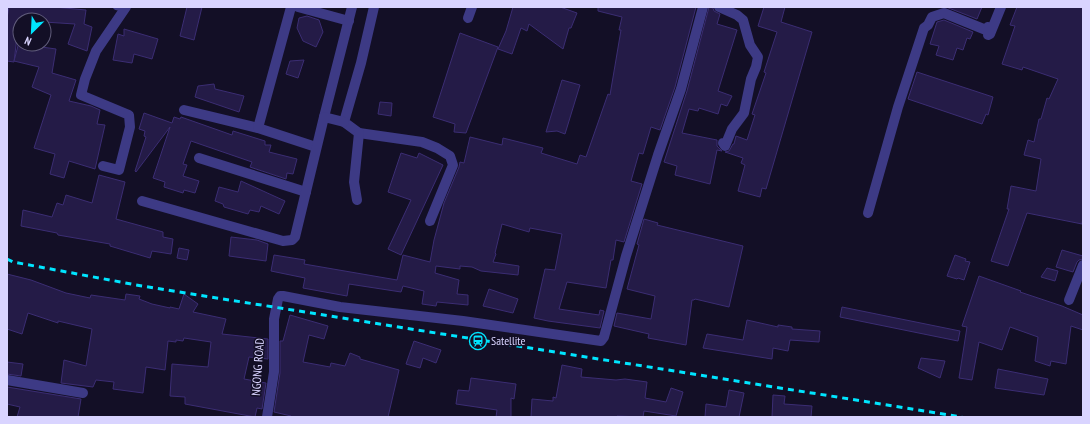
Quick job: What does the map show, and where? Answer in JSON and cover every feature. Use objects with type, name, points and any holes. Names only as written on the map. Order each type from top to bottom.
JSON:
[{"type":"street","points":[[258,128],[291,7]]},
{"type":"street","points":[[298,7],[349,21]]},
{"type":"street","points":[[142,201],[288,242],[292,240],[295,237],[316,147],[352,7]]},
{"type":"street","points":[[344,122],[361,63],[374,7]]},
{"type":"street","points":[[468,18],[472,7]]},
{"type":"street","name":"NGONG ROAD","points":[[267,417],[274,372],[274,319],[278,299],[283,296],[340,307],[601,340],[604,337],[626,256],[658,155],[681,90],[702,7]]},
{"type":"street","points":[[719,7],[737,15],[743,20],[750,45],[758,57],[744,113],[732,129],[725,146],[723,143]]},
{"type":"street","points":[[868,213],[898,107],[924,28],[928,25],[932,16],[944,14],[986,30],[988,27],[988,35],[990,34],[1001,7]]},
{"type":"street","points":[[103,166],[119,170],[130,127],[129,115],[81,95],[85,79],[96,51],[122,8]]},
{"type":"street","points":[[184,110],[258,128],[316,147]]},
{"type":"street","points":[[324,117],[344,122],[359,133],[422,142],[437,148],[450,156],[453,165],[430,221]]},
{"type":"street","points":[[357,200],[354,182],[359,133]]},
{"type":"street","points":[[198,158],[306,192]]},
{"type":"street","points":[[1068,300],[1083,265]]},
{"type":"street","points":[[7,380],[83,393]]},
{"type":"building","points":[[9,7],[54,7],[86,10],[84,24],[92,27],[87,51],[68,44],[75,24],[52,23],[52,12],[12,12],[12,52],[15,52],[14,62],[7,61],[7,18]]},
{"type":"building","points":[[187,7],[202,7],[194,40],[180,36]]},
{"type":"building","points":[[513,7],[560,7],[577,13],[571,28],[569,28],[563,49],[529,24],[527,31],[521,28],[512,54],[498,49],[506,31]]},
{"type":"building","points":[[598,7],[696,7],[675,87],[660,130],[651,127],[643,154],[639,153],[631,181],[642,184],[624,242],[616,240],[606,288],[567,282],[559,309],[599,315],[600,310],[604,311],[600,328],[534,318],[545,269],[555,270],[562,234],[530,228],[529,232],[502,224],[493,262],[519,266],[518,275],[481,271],[472,267],[460,266],[460,269],[436,266],[435,273],[459,280],[457,294],[468,295],[468,305],[437,302],[436,306],[422,304],[424,291],[403,286],[401,292],[349,284],[347,296],[303,288],[305,278],[271,271],[274,255],[305,260],[304,264],[397,280],[403,255],[430,262],[444,203],[460,162],[464,163],[470,137],[502,145],[503,138],[543,148],[541,153],[577,164],[580,155],[586,157],[608,94],[610,95],[621,30],[619,30],[622,17],[598,11]]},
{"type":"building","points":[[709,7],[713,8],[714,11],[720,14],[717,24],[737,30],[718,91],[732,96],[727,106],[721,104],[718,114],[699,108],[698,111],[689,109],[682,133],[717,140],[717,146],[722,151],[717,150],[710,184],[675,175],[677,166],[664,162],[687,91]]},
{"type":"building","points":[[764,7],[785,7],[781,22],[812,32],[766,189],[762,188],[760,197],[738,191],[745,165],[741,163],[743,158],[725,152],[729,151],[734,144],[736,136],[747,140],[755,115],[752,114],[766,73],[764,72],[777,32],[758,26]]},
{"type":"building","points":[[946,7],[982,7],[977,19]]},
{"type":"building","points":[[1017,7],[1083,7],[1083,217],[1082,224],[1027,213],[1008,266],[991,261],[1009,209],[1007,209],[1011,186],[1036,191],[1041,159],[1024,155],[1028,140],[1034,142],[1039,119],[1041,119],[1047,98],[1049,99],[1058,79],[1023,67],[1022,70],[1002,64],[1015,26],[1010,25]]},
{"type":"building","points":[[307,16],[319,20],[323,32],[316,47],[303,41],[297,28],[299,18]]},
{"type":"building","points":[[944,20],[973,32],[970,39],[967,38],[963,50],[957,48],[953,60],[936,55],[939,46],[930,44],[937,22]]},
{"type":"building","points":[[124,29],[158,39],[152,59],[134,54],[132,63],[113,60],[118,34],[124,36]]},
{"type":"building","points":[[460,33],[498,47],[466,133],[454,132],[455,124],[433,117]]},
{"type":"building","points":[[52,48],[56,49],[52,73],[76,80],[69,101],[91,106],[100,110],[97,124],[105,125],[95,169],[69,161],[64,178],[50,174],[55,154],[34,148],[51,95],[32,87],[39,67],[14,61],[16,52],[52,52]]},
{"type":"building","points":[[304,60],[298,78],[286,74],[290,61]]},
{"type":"building","points":[[917,72],[993,97],[988,115],[986,114],[982,124],[908,99]]},
{"type":"building","points":[[562,80],[580,85],[565,134],[557,131],[546,132]]},
{"type":"building","points":[[214,84],[215,89],[244,96],[239,112],[195,97],[198,86]]},
{"type":"building","points":[[380,102],[392,103],[391,116],[378,114]]},
{"type":"building","points":[[144,113],[172,123],[174,117],[180,119],[181,117],[232,135],[233,131],[265,141],[265,145],[271,145],[269,152],[297,159],[293,174],[287,173],[286,179],[250,167],[252,162],[191,141],[183,164],[187,165],[183,176],[199,181],[195,193],[184,190],[183,193],[164,187],[165,182],[153,178],[170,127],[136,172],[135,171],[146,137],[144,136],[145,131],[139,129]]},
{"type":"building","points":[[401,153],[417,158],[419,153],[443,165],[401,255],[388,249],[411,200],[388,192]]},
{"type":"building","points":[[99,175],[125,182],[116,219],[163,232],[163,237],[173,239],[171,254],[152,251],[150,258],[110,246],[110,244],[58,235],[57,233],[21,226],[23,210],[52,217],[57,203],[63,205],[66,195],[92,203]]},
{"type":"building","points":[[241,181],[285,201],[279,214],[261,206],[259,212],[250,210],[248,214],[224,207],[223,204],[215,201],[219,187],[238,192]]},
{"type":"building","points":[[644,219],[658,223],[657,225],[743,246],[729,307],[695,299],[692,300],[686,345],[648,338],[649,334],[614,326],[617,313],[651,319],[655,296],[627,289],[639,245],[637,244]]},
{"type":"building","points":[[231,237],[257,240],[268,244],[266,261],[229,256]]},
{"type":"building","points":[[179,248],[189,250],[187,260],[177,258]]},
{"type":"building","points":[[1062,250],[1083,256],[1083,259],[1077,262],[1073,272],[1056,267]]},
{"type":"building","points":[[955,255],[966,259],[965,261],[970,262],[964,280],[947,276]]},
{"type":"building","points":[[1047,268],[1058,271],[1055,281],[1041,277]]},
{"type":"building","points":[[7,274],[31,280],[66,293],[90,298],[91,295],[125,300],[126,294],[140,296],[139,299],[170,308],[179,309],[184,294],[198,304],[193,312],[226,319],[222,334],[268,339],[268,359],[249,357],[244,379],[266,383],[262,409],[257,408],[255,417],[185,404],[185,397],[170,396],[172,364],[208,367],[211,342],[184,338],[183,341],[168,341],[165,370],[146,367],[143,393],[113,389],[114,382],[96,380],[93,387],[61,383],[64,360],[86,366],[92,329],[58,321],[58,323],[28,313],[22,334],[7,329]]},
{"type":"building","points":[[979,276],[1083,315],[1083,330],[1071,326],[1066,364],[1051,361],[1050,366],[1035,361],[1038,337],[1010,327],[1002,350],[979,342],[972,380],[959,378],[967,327],[962,326]]},
{"type":"building","points":[[489,289],[518,299],[513,313],[483,306]]},
{"type":"building","points":[[842,307],[960,331],[958,341],[840,317]]},
{"type":"building","points":[[290,315],[328,326],[324,339],[309,335],[303,362],[330,367],[331,363],[345,366],[350,353],[360,357],[360,359],[399,370],[388,417],[290,417],[291,416],[274,412],[280,373],[280,341],[283,341]]},
{"type":"building","points":[[747,320],[778,327],[778,325],[792,327],[792,329],[820,331],[819,342],[790,340],[788,351],[773,348],[772,359],[703,348],[707,334],[743,340]]},
{"type":"building","points":[[414,341],[441,350],[436,363],[423,358],[420,368],[406,364]]},
{"type":"building","points":[[921,358],[945,361],[940,378],[918,368]]},
{"type":"building","points":[[7,362],[23,364],[21,376],[7,374]]},
{"type":"building","points":[[562,365],[582,369],[581,377],[616,380],[625,379],[647,382],[645,398],[666,402],[671,388],[683,392],[676,416],[644,411],[643,417],[531,417],[532,399],[553,401],[553,397],[556,398]]},
{"type":"building","points":[[998,369],[1048,379],[1044,395],[995,388]]},
{"type":"building","points":[[471,378],[516,384],[514,399],[511,398],[511,417],[496,417],[497,410],[456,404],[458,390],[469,391]]},
{"type":"building","points":[[7,387],[81,399],[78,417],[17,417],[20,407],[7,404]]},
{"type":"building","points":[[729,390],[744,393],[739,417],[705,417],[706,404],[726,407]]},
{"type":"building","points":[[773,395],[785,396],[784,404],[812,406],[811,417],[772,417]]},
{"type":"railway","points":[[7,259],[13,262],[142,286],[962,417]]},
{"type":"place","name":"Satellite","points":[[478,341]]}]
